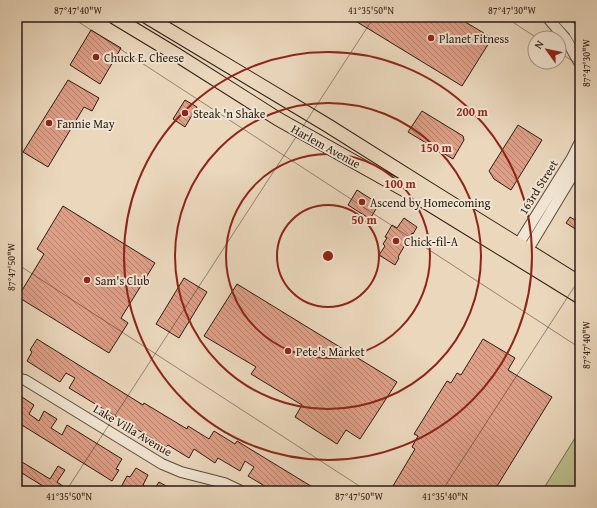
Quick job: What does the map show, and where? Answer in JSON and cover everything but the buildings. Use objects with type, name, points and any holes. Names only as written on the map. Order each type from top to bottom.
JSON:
[{"type":"main road","name":"Harlem Avenue","points":[[114,17],[278,119],[518,252],[580,283]]},
{"type":"main road","name":"Harlem Avenue","points":[[147,17],[327,125],[518,252],[580,297]]},
{"type":"street","points":[[547,17],[566,39],[580,64]]},
{"type":"street","points":[[561,17],[573,30],[580,42]]},
{"type":"street","name":"163rd Street","points":[[518,252],[521,240],[572,158],[580,142]]},
{"type":"street","name":"163rd Street","points":[[518,252],[530,246],[580,163]]},
{"type":"street","name":"Lake Villa Avenue","points":[[17,378],[25,380],[162,464],[181,472],[224,483],[241,491]]},
{"type":"green space","points":[[580,430],[580,491],[542,491]]},
{"type":"place","name":"Planet Fitness","points":[[431,38]]},
{"type":"place","name":"Chuck E. Cheese","points":[[96,57]]},
{"type":"place","name":"Steak 'n Shake","points":[[185,113]]},
{"type":"place","name":"Fannie May","points":[[49,123]]},
{"type":"place","name":"Ascend by Homecoming","points":[[362,202]]},
{"type":"place","name":"Chick-fil-A","points":[[396,241]]},
{"type":"place","name":"Sam's Club","points":[[87,280]]},
{"type":"place","name":"Pete's Market","points":[[288,351]]}]
